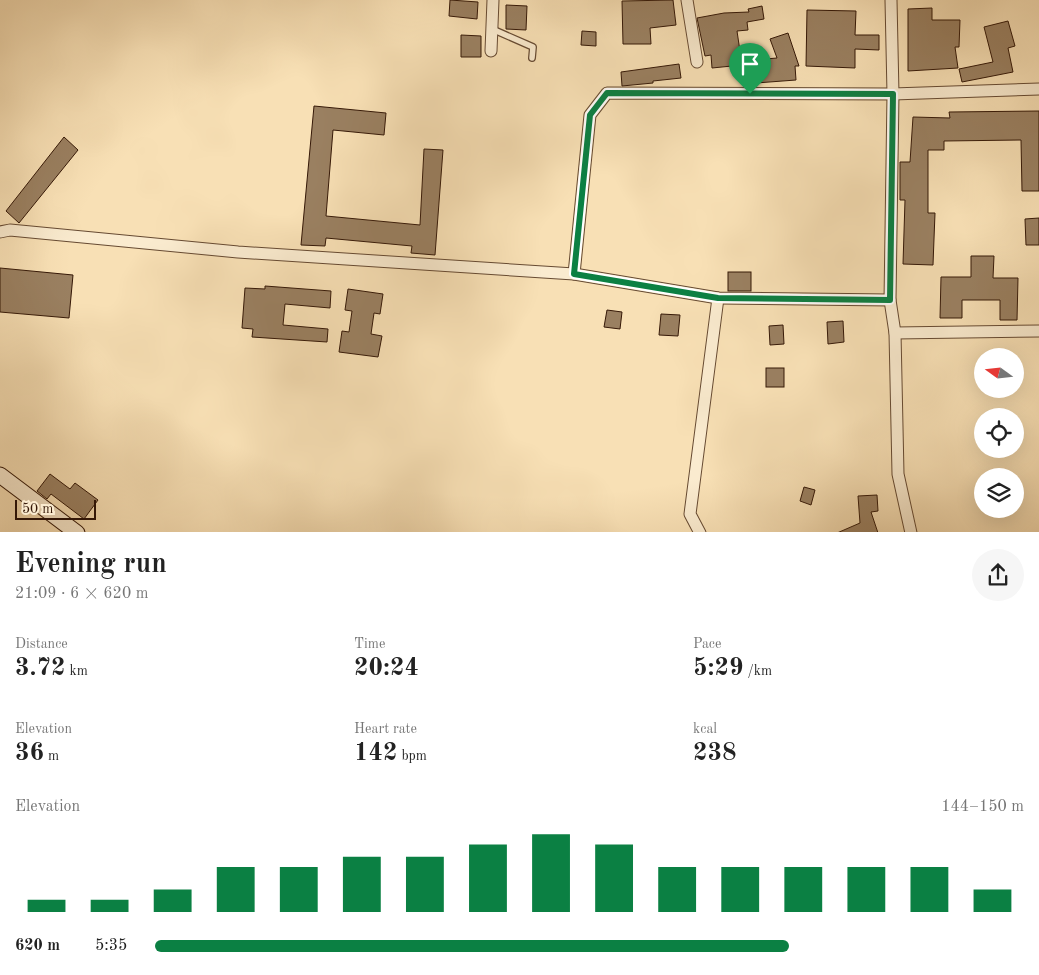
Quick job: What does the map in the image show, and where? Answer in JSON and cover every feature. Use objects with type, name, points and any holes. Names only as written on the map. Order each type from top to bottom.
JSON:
[{"type":"main road","points":[[0,475],[77,532]]},
{"type":"street","points":[[491,51],[492,0]]},
{"type":"street","points":[[687,0],[697,62]]},
{"type":"street","points":[[891,0],[893,94],[890,300],[895,332],[898,474],[911,532]]},
{"type":"street","points":[[574,274],[590,115],[607,93],[893,94],[1039,89]]},
{"type":"street","points":[[0,232],[10,230],[238,252],[574,274],[718,298],[890,300]]},
{"type":"street","points":[[700,532],[690,514],[718,298]]},
{"type":"street","points":[[895,332],[1039,331]]},
{"type":"lane","points":[[492,29],[533,47],[532,58]]},
{"type":"building","points":[[450,0],[478,2],[477,19],[449,16]]},
{"type":"building","points":[[673,0],[676,25],[650,28],[651,44],[623,44],[622,1]]},
{"type":"building","points":[[506,5],[527,6],[526,30],[506,29]]},
{"type":"building","points":[[762,6],[764,19],[747,22],[748,30],[737,31],[742,65],[712,68],[711,55],[705,56],[697,18],[724,13],[749,12],[748,9]]},
{"type":"building","points":[[932,8],[932,20],[960,20],[959,47],[955,47],[958,68],[908,71],[908,9]]},
{"type":"building","points":[[807,10],[856,11],[855,35],[879,35],[879,50],[855,49],[855,68],[806,66]]},
{"type":"building","points":[[1008,21],[1015,46],[1008,48],[1013,72],[962,82],[959,69],[993,62],[984,27]]},
{"type":"building","points":[[582,31],[596,32],[596,46],[581,45]]},
{"type":"building","points":[[788,33],[799,66],[795,66],[796,80],[756,83],[754,60],[777,58],[770,39]]},
{"type":"building","points":[[461,35],[481,36],[481,57],[461,57]]},
{"type":"building","points":[[679,64],[681,78],[622,86],[621,72]]},
{"type":"building","points":[[314,106],[386,113],[384,135],[333,130],[326,216],[420,225],[424,149],[443,150],[435,255],[411,253],[412,246],[326,238],[325,246],[301,245]]},
{"type":"building","points":[[1039,111],[1039,191],[1022,191],[1021,140],[944,141],[944,150],[928,150],[928,213],[935,213],[933,265],[903,264],[905,200],[900,200],[900,162],[910,162],[913,117],[950,118],[949,112]]},
{"type":"building","points":[[64,137],[78,150],[19,223],[6,211]]},
{"type":"building","points":[[1039,218],[1039,245],[1026,245],[1025,219]]},
{"type":"building","points":[[971,256],[994,256],[993,278],[1018,278],[1017,320],[1000,320],[1000,300],[962,300],[962,318],[940,318],[941,277],[971,277]]},
{"type":"building","points":[[0,268],[73,275],[69,318],[0,312]]},
{"type":"building","points":[[728,272],[751,272],[751,291],[728,291]]},
{"type":"building","points":[[265,286],[331,291],[330,308],[285,304],[283,325],[328,329],[327,342],[252,337],[253,329],[242,328],[245,288],[265,289]]},
{"type":"building","points":[[348,289],[383,294],[380,314],[374,313],[371,334],[382,336],[378,357],[339,352],[342,331],[349,332],[352,311],[345,310]]},
{"type":"building","points":[[607,310],[622,312],[620,329],[604,327]]},
{"type":"building","points":[[661,314],[680,315],[678,336],[659,335]]},
{"type":"building","points":[[843,321],[844,342],[828,344],[827,322]]},
{"type":"building","points":[[783,325],[784,344],[770,345],[769,326]]},
{"type":"building","points":[[766,368],[784,368],[784,387],[766,387]]},
{"type":"building","points":[[50,474],[70,489],[75,483],[98,500],[84,519],[51,494],[47,499],[37,491]]},
{"type":"building","points":[[804,487],[815,490],[811,505],[800,501]]},
{"type":"building","points":[[877,495],[878,511],[871,512],[878,532],[839,532],[860,523],[858,496]]},
{"type":"route","points":[[607,93],[750,94],[893,94],[890,300],[718,298],[574,274],[590,115],[607,93]]}]
